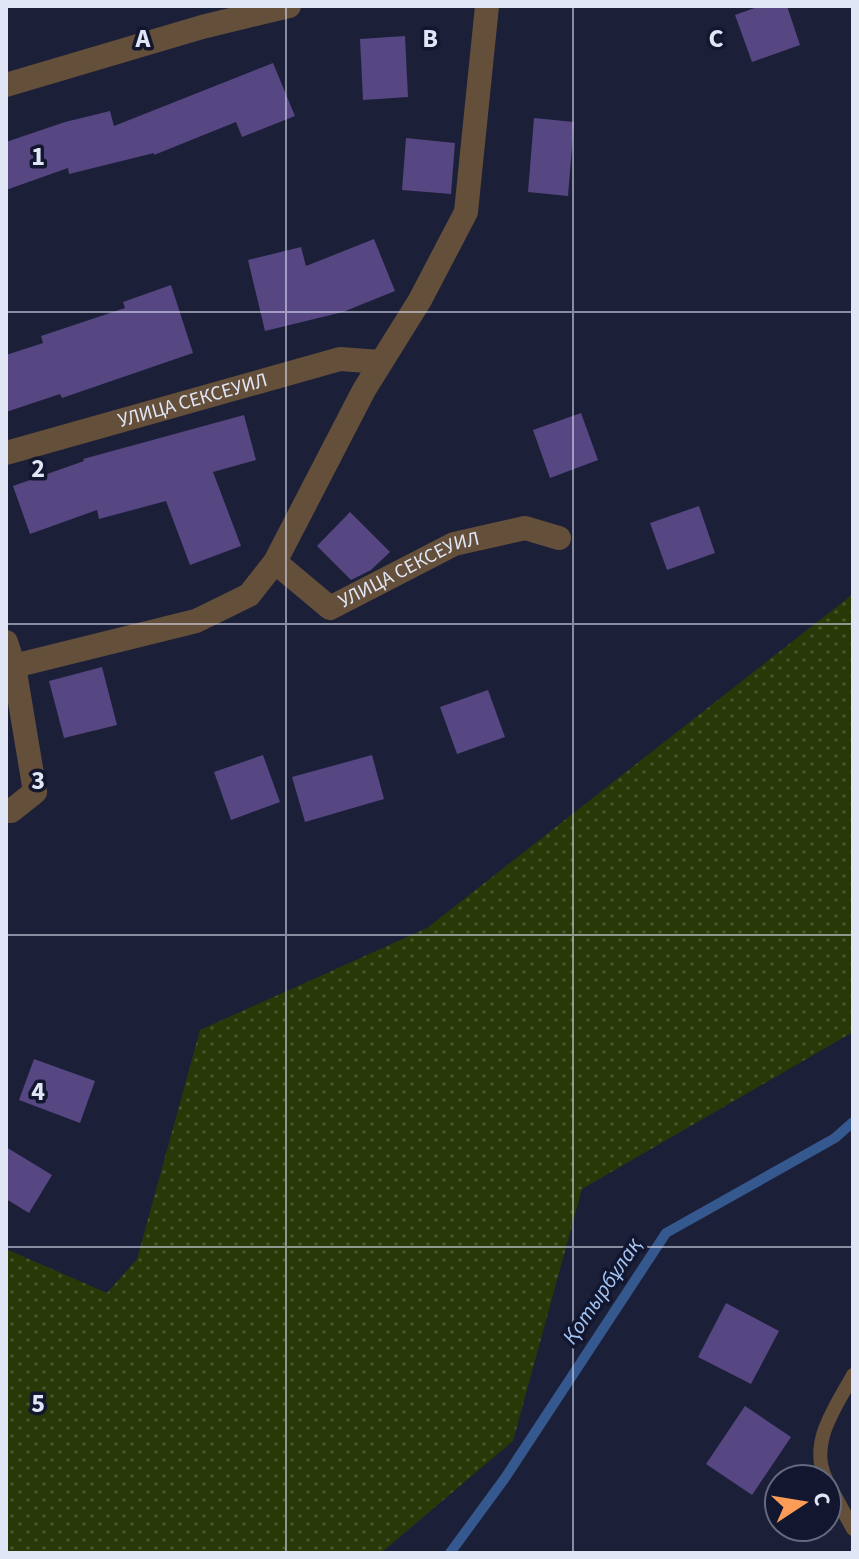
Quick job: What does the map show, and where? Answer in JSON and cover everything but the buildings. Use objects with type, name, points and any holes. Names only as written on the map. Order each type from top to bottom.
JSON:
[{"type":"street","points":[[6,85],[202,27],[289,6]]},
{"type":"street","points":[[14,666],[196,621],[249,595],[275,562],[364,390],[420,300],[466,212],[487,6]]},
{"type":"street","name":"УЛИЦА СЕКСЕУИЛ","points":[[6,453],[340,359],[381,362]]},
{"type":"street","name":"УЛИЦА СЕКСЕУИЛ","points":[[275,562],[330,608],[454,544],[525,528],[559,538]]},
{"type":"street","points":[[6,642],[14,666],[35,792],[11,811],[6,811]]},
{"type":"lane","points":[[819,1463],[823,1433],[853,1375]]},
{"type":"lane","points":[[843,1511],[853,1529]]},
{"type":"green space","points":[[853,594],[853,1032],[582,1189],[513,1441],[381,1553],[6,1553],[6,1249],[107,1293],[137,1259],[200,1030],[427,928]]},
{"type":"waterway","name":"Қотырбұлақ","points":[[450,1553],[505,1478],[666,1233],[835,1138],[853,1122]]}]
